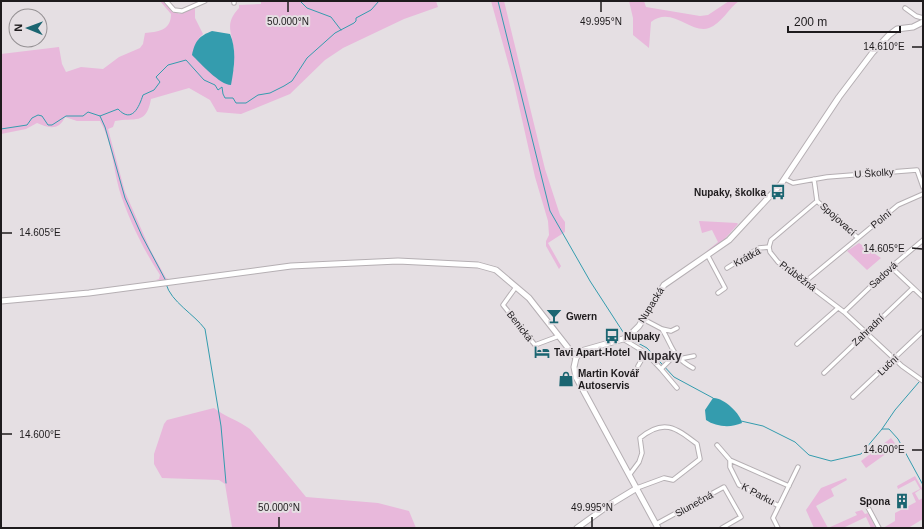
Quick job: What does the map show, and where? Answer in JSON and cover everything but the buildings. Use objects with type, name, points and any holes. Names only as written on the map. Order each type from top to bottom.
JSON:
[{"type":"street","points":[[166,1],[174,10],[178,11],[188,10],[205,1]]},
{"type":"street","points":[[905,8],[916,16],[923,18]]},
{"type":"street","name":"Nupacká","points":[[626,337],[643,319],[664,285],[686,268],[708,256],[729,240],[785,179],[835,103],[873,52],[893,31],[923,22]]},
{"type":"street","name":"U Školky","points":[[814,179],[827,176],[917,170],[923,187]]},
{"type":"street","points":[[768,247],[771,240],[817,201],[814,179],[793,183],[785,179]]},
{"type":"street","name":"Polní","points":[[806,281],[898,205],[923,194]]},
{"type":"street","name":"Spojovací","points":[[817,201],[858,238]]},
{"type":"street","name":"Sadová","points":[[844,312],[891,267],[923,240]]},
{"type":"street","name":"Krátká","points":[[727,268],[759,248],[768,247]]},
{"type":"street","name":"Průběžná","points":[[768,247],[778,262],[806,281],[844,312],[894,360],[923,381]]},
{"type":"street","points":[[708,256],[725,288],[718,293]]},
{"type":"street","points":[[1,301],[89,293],[291,266],[398,261],[489,267],[496,270],[529,298],[576,358]]},
{"type":"street","points":[[891,267],[923,297]]},
{"type":"street","name":"Benická","points":[[516,287],[503,305],[535,345],[559,336]]},
{"type":"street","name":"Zahradní","points":[[824,373],[913,288]]},
{"type":"street","points":[[797,344],[838,308]]},
{"type":"street","points":[[643,319],[662,329],[671,331],[677,328]]},
{"type":"street","points":[[662,329],[675,355],[682,362],[693,368]]},
{"type":"street","name":"Luční","points":[[853,397],[923,332]]},
{"type":"street","points":[[657,526],[576,377],[574,367],[576,358],[585,348],[626,337],[646,353],[661,368],[677,388]]},
{"type":"street","points":[[638,366],[642,359],[641,350]]},
{"type":"street","points":[[661,368],[675,355]]},
{"type":"street","points":[[679,359],[694,356]]},
{"type":"street","points":[[577,528],[609,505],[637,488],[664,478],[673,480],[700,459],[697,444],[674,427],[652,428],[640,438],[642,453],[639,462],[630,474]]},
{"type":"street","name":"K Parku","points":[[717,445],[730,460],[789,486]]},
{"type":"street","name":"K Parku","points":[[730,460],[730,467],[739,485],[779,506]]},
{"type":"street","name":"K Parku","points":[[778,528],[773,518],[798,467]]},
{"type":"street","name":"Slunečná","points":[[657,526],[724,487],[741,518],[722,528]]},
{"type":"street","points":[[864,500],[879,528]]},
{"type":"shaded area","points":[[160,1],[165,1],[179,14],[195,8],[195,18],[203,34],[199,38],[234,70],[234,50],[230,24],[234,14],[239,8],[239,5],[261,4],[261,1],[436,1],[438,7],[404,19],[343,48],[325,60],[290,94],[241,114],[217,112],[210,100],[189,88],[151,99],[146,113],[139,119],[115,121],[113,127],[108,129],[125,192],[150,249],[166,278],[171,280],[156,280],[159,279],[160,275],[131,222],[119,189],[107,137],[100,121],[77,121],[65,117],[60,125],[53,127],[37,123],[26,129],[1,134],[1,54],[59,47],[62,64],[66,72],[81,67],[103,69],[119,57],[140,48],[143,44],[145,33],[162,30],[169,24],[171,14]]},
{"type":"shaded area","points":[[491,1],[504,1],[545,169],[560,215],[565,222],[565,232],[548,243],[561,266],[559,269],[546,246],[546,241],[549,235],[548,221],[535,177],[514,84]]},
{"type":"shaded area","points":[[629,1],[644,1],[646,7],[700,16],[708,15],[729,1],[739,1],[721,20],[709,28],[696,28],[674,18],[667,17],[659,18],[651,22],[649,48],[633,35],[633,18]]},
{"type":"shaded area","points":[[699,221],[738,224],[722,242],[709,252],[707,251],[718,242],[712,230],[702,233]]},
{"type":"shaded area","points":[[859,243],[881,258],[867,270],[847,251]]},
{"type":"shaded area","points":[[214,408],[250,429],[306,497],[378,503],[409,511],[416,528],[232,527],[225,484],[219,480],[162,478],[154,464],[154,454],[164,424],[167,420]]},
{"type":"shaded area","points":[[891,438],[897,446],[866,468],[861,461]]},
{"type":"shaded area","points":[[915,476],[923,490],[923,492],[921,489],[915,493],[919,500],[923,498],[923,519],[908,528],[883,528],[895,521],[895,513],[916,502],[912,493],[920,489],[915,480],[898,489],[897,486]]},
{"type":"shaded area","points":[[846,478],[847,480],[831,489],[834,496],[816,506],[828,528],[814,528],[806,510],[821,488]]},
{"type":"shaded area","points":[[862,510],[865,514],[868,513],[876,528],[871,528],[866,517],[843,528],[828,528],[857,515],[855,512]]},
{"type":"water","points":[[212,31],[230,34],[234,46],[231,85],[226,84],[216,78],[192,55],[198,40]]},
{"type":"water","points":[[713,398],[722,400],[731,407],[741,419],[742,423],[733,426],[724,426],[714,424],[706,420],[705,410]]},
{"type":"waterway","points":[[300,1],[307,8],[331,17],[341,30]]},
{"type":"waterway","points":[[1,129],[27,125],[32,118],[38,115],[42,116],[48,125],[52,125],[66,116],[83,116],[88,112],[100,116],[118,109],[127,115],[131,114],[137,109],[143,95],[154,90],[160,82],[156,77],[168,65],[186,60],[204,80],[215,85],[218,90],[222,87],[225,98],[233,98],[236,103],[246,103],[258,95],[270,93],[292,81],[307,58],[335,33],[354,23],[356,18],[371,10],[379,1]]},
{"type":"waterway","points":[[498,1],[550,211],[590,281],[625,335]]},
{"type":"waterway","points":[[100,116],[105,127],[125,198],[142,236],[166,281]]},
{"type":"waterway","points":[[166,284],[173,297],[205,329],[221,426],[226,483]]},
{"type":"waterway","points":[[629,338],[647,348],[674,377],[713,398]]},
{"type":"waterway","points":[[882,429],[895,410],[919,382]]},
{"type":"waterway","points":[[741,421],[763,426],[795,442],[809,455],[831,461],[861,454],[882,429],[889,429],[898,439],[923,485]]},
{"type":"place","name":"Nupaky, školka","points":[[778,192]]},
{"type":"place","name":"Gwern","points":[[554,316]]},
{"type":"place","name":"Nupaky","points":[[612,336]]},
{"type":"place","name":"Tavi Apart-Hotel","points":[[542,352]]},
{"type":"place","name":"Martin Kovář Autoservis","points":[[566,379]]},
{"type":"place","name":"Spona","points":[[902,501]]},
{"type":"district","name":"Nupaky","points":[[660,356]]}]
